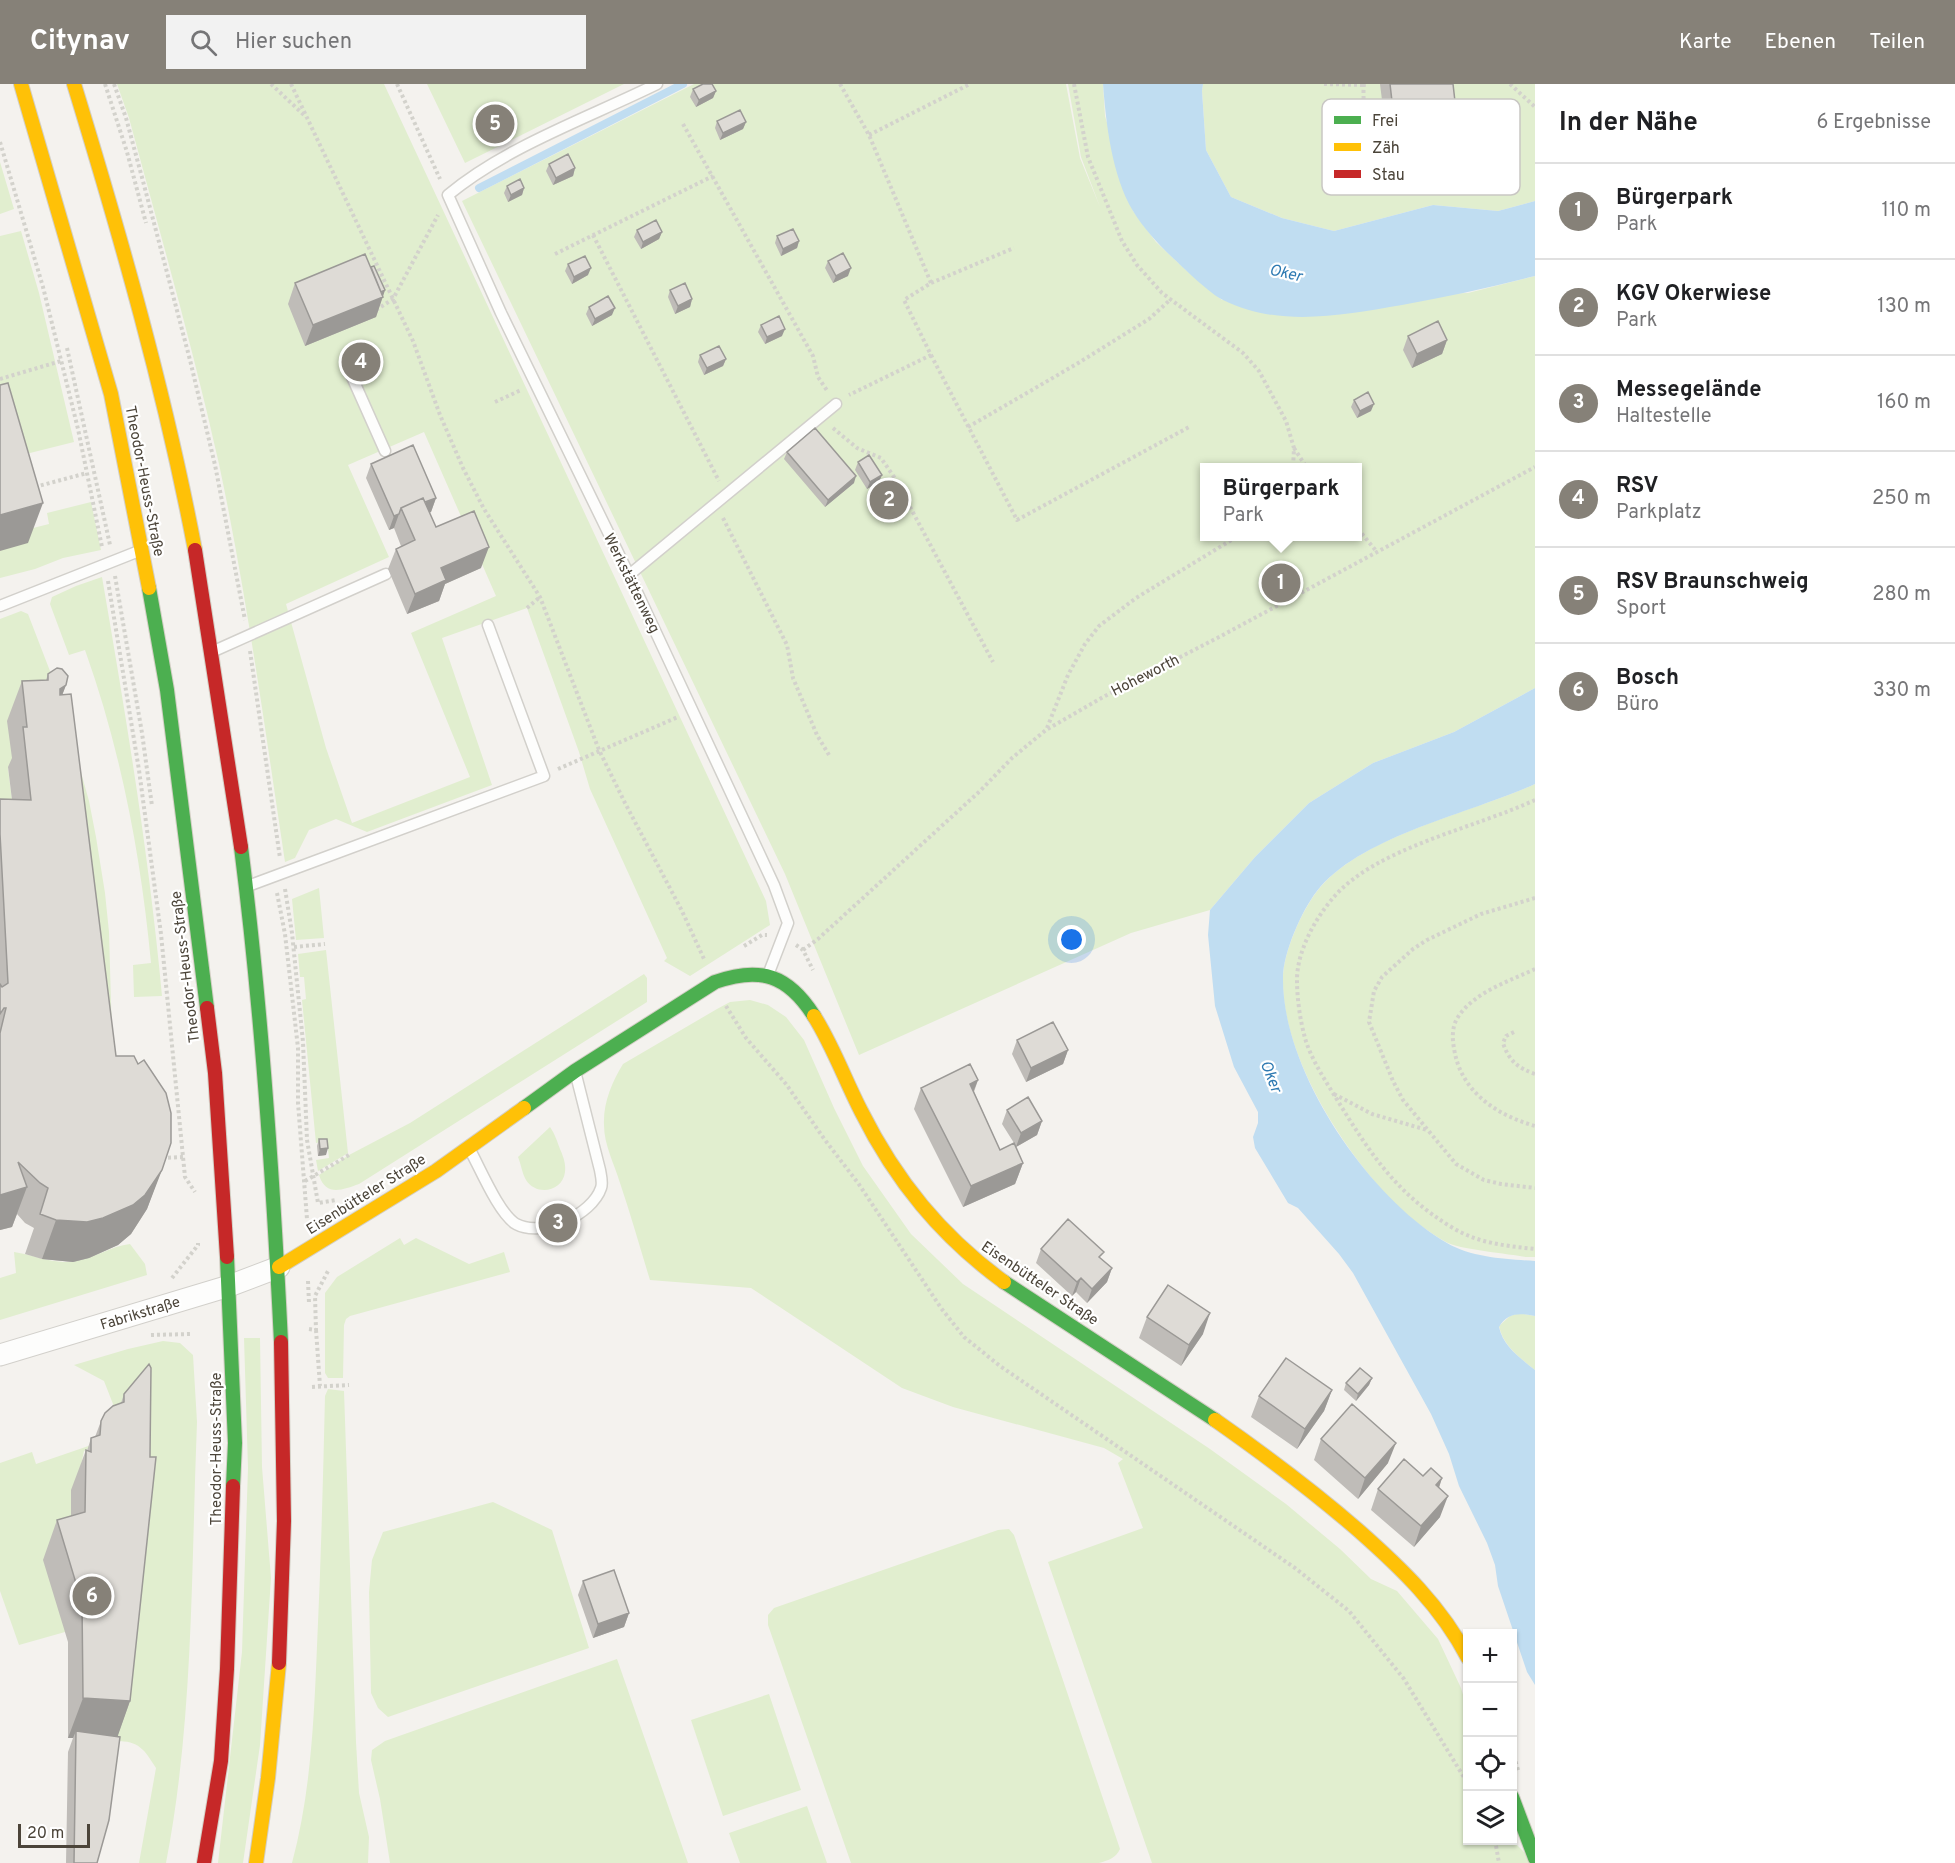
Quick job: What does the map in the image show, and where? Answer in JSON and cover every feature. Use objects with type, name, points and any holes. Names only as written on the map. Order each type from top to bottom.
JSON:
[{"type":"main road","name":"Theodor-Heuss-Straße","points":[[21,84],[111,394],[142,549],[167,690],[215,1073],[229,1286],[235,1443],[227,1669],[221,1761],[204,1863]]},
{"type":"main road","points":[[74,84],[159,382],[193,543],[212,652],[246,886],[264,1069],[279,1267],[284,1427],[282,1589],[278,1676],[270,1768],[256,1863]]},
{"type":"main road","name":"Eisenbütteler Straße","points":[[279,1267],[379,1208],[575,1071],[715,982],[734,975],[752,973],[768,975],[783,982],[809,1006],[863,1114],[895,1169],[912,1194],[955,1242],[1006,1283],[1241,1437],[1321,1498],[1423,1589],[1446,1618],[1463,1650]]},
{"type":"main road","points":[[1517,1810],[1535,1858]]},
{"type":"street","name":"Fabrikstraße","points":[[0,1355],[229,1286],[279,1267]]},
{"type":"lane","points":[[448,195],[466,180],[519,150],[657,84]]},
{"type":"lane","name":"Werkstättenweg","points":[[448,195],[501,313],[629,575],[774,885],[788,923],[768,975]]},
{"type":"lane","points":[[348,368],[385,451]]},
{"type":"lane","points":[[629,575],[836,404]]},
{"type":"lane","points":[[0,606],[142,549]]},
{"type":"lane","points":[[212,652],[386,574]]},
{"type":"lane","points":[[246,886],[544,776],[489,625]]},
{"type":"lane","points":[[469,1147],[497,1202],[514,1223],[529,1228],[545,1227],[577,1216],[595,1200],[602,1186],[575,1071]]},
{"type":"path","points":[[114,84],[138,163],[190,360],[215,465],[248,635],[294,947],[304,1064],[307,1140],[318,1203]]},
{"type":"path","points":[[271,84],[308,119]]},
{"type":"path","points":[[291,84],[422,363],[440,415],[463,468],[484,509],[540,597],[599,750],[624,803],[682,911],[708,969]]},
{"type":"path","points":[[397,84],[448,195]]},
{"type":"path","points":[[840,84],[869,135],[931,283]]},
{"type":"path","points":[[869,135],[970,84]]},
{"type":"path","points":[[1074,84],[1088,157],[1122,241],[1137,265],[1162,293],[1243,353],[1259,371],[1286,421],[1294,448],[1304,463]]},
{"type":"path","points":[[1324,84],[1364,85]]},
{"type":"path","points":[[1510,84],[1535,107]]},
{"type":"path","points":[[683,124],[813,356],[818,377],[836,404],[856,390],[931,355]]},
{"type":"path","points":[[0,142],[43,287],[109,562],[142,733],[153,815]]},
{"type":"path","points":[[555,254],[714,176]]},
{"type":"path","points":[[373,311],[393,299],[429,230]]},
{"type":"path","points":[[593,235],[726,495]]},
{"type":"path","points":[[1014,249],[931,283],[903,300],[1017,520],[1191,426]]},
{"type":"path","points":[[968,427],[1149,319],[1171,299]]},
{"type":"path","points":[[65,340],[102,502],[160,922],[185,1177],[196,1193]]},
{"type":"path","points":[[0,379],[61,361]]},
{"type":"path","points":[[495,402],[535,384]]},
{"type":"path","points":[[825,413],[833,428],[857,448],[880,459],[894,477],[993,662]]},
{"type":"path","points":[[1293,463],[1294,448]]},
{"type":"path","name":"Hoheworth","points":[[814,971],[803,950],[818,939],[980,791],[1012,758],[1046,730],[1105,696],[1535,467]]},
{"type":"path","points":[[24,490],[87,473]]},
{"type":"path","points":[[715,504],[787,645],[793,678],[817,735],[830,755]]},
{"type":"path","points":[[1362,534],[1377,552]]},
{"type":"path","points":[[1046,730],[1068,675],[1085,644],[1099,626],[1136,598],[1231,541]]},
{"type":"path","points":[[527,608],[540,597]]},
{"type":"path","points":[[544,776],[599,750],[693,711]]},
{"type":"path","points":[[1535,800],[1508,813],[1388,858],[1370,867],[1342,888],[1320,917],[1301,956],[1297,978],[1305,1040],[1333,1093],[1381,1167],[1397,1186],[1454,1229],[1494,1245],[1535,1249]]},
{"type":"path","points":[[1535,898],[1481,914],[1427,940],[1382,977],[1370,1004],[1369,1022],[1403,1100],[1456,1164],[1484,1180],[1535,1188]]},
{"type":"path","points":[[285,934],[292,933]]},
{"type":"path","points":[[294,947],[325,944]]},
{"type":"path","points":[[1535,969],[1509,980],[1470,1004],[1457,1017],[1453,1030],[1453,1043],[1455,1059],[1470,1088],[1481,1100],[1494,1109],[1535,1126]]},
{"type":"path","points":[[715,982],[740,1030],[786,1084],[858,1183],[941,1308],[964,1337],[1000,1366],[1295,1568],[1349,1611],[1404,1679],[1463,1777]]},
{"type":"path","points":[[1514,1032],[1506,1036],[1503,1043],[1507,1055],[1521,1069],[1535,1074]]},
{"type":"path","points":[[290,1065],[304,1064]]},
{"type":"path","points":[[1333,1093],[1372,1114],[1428,1131]]},
{"type":"path","points":[[307,1201],[305,1181],[349,1155]]},
{"type":"path","points":[[157,1159],[183,1157]]},
{"type":"path","points":[[172,1278],[198,1245]]},
{"type":"path","points":[[320,1386],[315,1296],[332,1265]]},
{"type":"path","points":[[309,1329],[316,1330]]},
{"type":"path","points":[[140,1336],[190,1334]]},
{"type":"path","points":[[312,1386],[349,1385]]},
{"type":"path","points":[[1496,1845],[1499,1863]]},
{"type":"green space","points":[[117,84],[384,84],[766,901],[770,925],[690,976],[664,961],[667,958],[590,789],[527,608],[442,638],[492,785],[367,832],[336,819],[309,830],[295,858],[285,862],[247,613],[219,464],[129,118]],"holes":[[[424,432],[496,596],[411,633],[470,777],[352,823],[326,748],[286,604],[389,557],[348,465]]]},
{"type":"green space","points":[[427,84],[624,84],[465,163]]},
{"type":"green space","points":[[694,84],[1066,84],[1080,158],[1100,207],[1081,157],[1068,84],[1103,84],[1105,116],[1133,211],[1156,242],[1222,300],[1468,293],[1535,276],[1535,688],[1454,732],[1373,763],[1309,803],[1255,857],[1210,910],[1131,933],[859,1055],[785,874],[462,201]]},
{"type":"green space","points":[[1203,84],[1535,84],[1535,201],[1498,211],[1433,205],[1334,231],[1282,218],[1231,197],[1206,150]]},
{"type":"green space","points":[[0,162],[14,209],[0,214]]},
{"type":"green space","points":[[21,231],[39,293],[74,442],[10,458],[0,421],[0,236]]},
{"type":"green space","points":[[91,502],[101,550],[63,558],[35,569],[0,578],[0,551],[25,530],[49,524],[47,513]]},
{"type":"green space","points":[[102,577],[144,838],[162,996],[134,997],[133,965],[151,963],[142,883],[128,804],[109,726],[85,650],[69,655],[50,604],[52,597]]},
{"type":"green space","points":[[21,611],[28,614],[60,697],[89,801],[105,893],[109,932],[112,1037],[13,766],[8,768],[17,840],[0,839],[0,619]]},
{"type":"green space","points":[[1535,784],[1535,1257],[1526,1257],[1452,1245],[1425,1229],[1392,1201],[1353,1154],[1318,1098],[1303,1068],[1285,1007],[1283,978],[1286,957],[1300,920],[1318,890],[1337,871],[1361,854],[1389,840]]},
{"type":"green space","points":[[319,888],[324,938],[296,940],[292,899]]},
{"type":"green space","points":[[326,950],[348,1153],[318,1171],[316,1160],[329,1158],[327,1141],[316,1143],[302,1000],[306,999],[304,977],[300,977],[298,954]]},
{"type":"green space","points":[[644,974],[647,978],[647,1002],[359,1184],[335,1190],[326,1187],[322,1182],[319,1175],[349,1155],[410,1123]]},
{"type":"green space","points":[[750,1000],[768,1005],[786,1017],[804,1040],[863,1166],[911,1234],[963,1284],[1210,1449],[1286,1504],[1340,1549],[1371,1579],[1397,1591],[1438,1639],[1463,1695],[1463,1845],[1517,1845],[1535,1863],[1152,1863],[1048,1562],[1143,1528],[1118,1463],[1123,1459],[1104,1448],[953,1407],[902,1388],[751,1288],[650,1280],[604,1132],[605,1109],[609,1093],[623,1064],[730,1002]]},
{"type":"green space","points":[[550,1127],[563,1157],[565,1172],[560,1184],[555,1187],[549,1190],[536,1189],[526,1180],[518,1157]]},
{"type":"green space","points":[[400,1238],[404,1245],[416,1238],[469,1264],[504,1252],[510,1272],[350,1316],[344,1325],[343,1378],[328,1378],[325,1373],[325,1293],[337,1277]]},
{"type":"green space","points":[[130,1244],[145,1264],[147,1275],[0,1320],[0,1278],[16,1273],[14,1252],[67,1262]]},
{"type":"green space","points":[[1519,1313],[1535,1316],[1535,1370],[1508,1346],[1499,1326],[1510,1316]]},
{"type":"green space","points":[[244,1338],[260,1338],[262,1467],[271,1578],[260,1745],[243,1863],[218,1863],[242,1652],[248,1468]]},
{"type":"green space","points":[[163,1341],[180,1343],[193,1355],[197,1422],[190,1643],[182,1754],[166,1863],[139,1863],[156,1768],[140,1747],[124,1741],[116,1741],[105,1433],[113,1404],[104,1381],[74,1365]]},
{"type":"green space","points":[[328,1389],[344,1391],[356,1742],[359,1793],[369,1837],[368,1863],[292,1863],[304,1809],[313,1728],[325,1396]]},
{"type":"green space","points":[[103,1441],[84,1451],[81,1465],[70,1552],[65,1632],[19,1645],[0,1591],[0,1463],[32,1452],[36,1464]]},
{"type":"green space","points":[[493,1502],[552,1530],[589,1648],[388,1717],[378,1708],[371,1693],[369,1592],[372,1560],[383,1532]]},
{"type":"green space","points":[[1009,1529],[1014,1535],[1120,1849],[1112,1858],[1099,1863],[851,1863],[768,1625],[768,1615],[774,1608],[998,1530]]},
{"type":"green space","points":[[617,1659],[688,1863],[390,1863],[371,1760],[372,1750],[385,1741]]},
{"type":"green space","points":[[769,1694],[801,1790],[723,1816],[691,1720]]},
{"type":"green space","points":[[807,1806],[827,1863],[740,1863],[729,1833]]},
{"type":"water","name":"Oker","points":[[1103,84],[1203,84],[1206,150],[1231,197],[1282,218],[1334,231],[1433,205],[1498,211],[1535,201],[1535,276],[1436,299],[1380,309],[1311,317],[1266,314],[1244,309],[1223,300],[1168,254],[1133,211],[1115,166],[1108,133]]},
{"type":"water","name":"Oker","points":[[1535,688],[1535,784],[1388,841],[1360,855],[1336,872],[1311,899],[1300,920],[1286,957],[1283,978],[1287,1014],[1297,1052],[1314,1091],[1335,1128],[1360,1163],[1388,1195],[1417,1222],[1457,1248],[1490,1257],[1535,1261],[1535,1316],[1525,1314],[1510,1316],[1499,1327],[1508,1346],[1535,1370],[1535,1685],[1527,1672],[1517,1642],[1517,1629],[1512,1629],[1487,1543],[1459,1486],[1449,1454],[1431,1414],[1353,1273],[1298,1208],[1288,1203],[1255,1148],[1253,1137],[1258,1123],[1258,1112],[1234,1067],[1215,1006],[1208,935],[1210,910],[1255,857],[1309,803],[1373,763],[1454,732]]},
{"type":"building","points":[[703,84],[712,84],[716,91],[699,100],[693,89]]},
{"type":"building","points":[[1390,84],[1453,84],[1455,99],[1392,99]]},
{"type":"building","points":[[740,110],[746,122],[723,133],[717,121]]},
{"type":"building","points":[[568,154],[575,168],[556,178],[549,164]]},
{"type":"building","points":[[520,179],[524,188],[511,195],[507,186]]},
{"type":"building","points":[[656,220],[662,232],[643,242],[637,230]]},
{"type":"building","points":[[793,229],[799,241],[783,249],[777,236]]},
{"type":"building","points":[[843,253],[851,268],[836,276],[828,261]]},
{"type":"building","points":[[365,254],[383,297],[313,325],[295,283]]},
{"type":"building","points":[[585,256],[591,268],[574,277],[568,264]]},
{"type":"building","points":[[374,266],[385,290],[381,292],[371,267]]},
{"type":"building","points":[[685,283],[692,299],[678,306],[670,290]]},
{"type":"building","points":[[608,296],[615,308],[595,319],[589,307]]},
{"type":"building","points":[[779,316],[785,329],[767,337],[761,325]]},
{"type":"building","points":[[1438,321],[1447,340],[1417,354],[1408,336]]},
{"type":"building","points":[[719,346],[726,359],[707,368],[700,355]]},
{"type":"building","points":[[8,383],[43,503],[0,515],[0,385]]},
{"type":"building","points":[[1368,392],[1374,404],[1360,411],[1354,400]]},
{"type":"building","points":[[815,428],[856,476],[828,500],[787,452]]},
{"type":"building","points":[[413,445],[436,498],[425,502],[423,498],[401,508],[399,514],[394,516],[371,464]]},
{"type":"building","points":[[869,455],[882,475],[870,482],[858,462]]},
{"type":"building","points":[[423,498],[436,527],[474,511],[489,547],[441,568],[446,580],[415,594],[396,549],[415,540],[401,508]]},
{"type":"building","points":[[57,668],[62,669],[68,676],[66,685],[60,689],[60,695],[71,694],[116,1056],[134,1056],[138,1064],[144,1060],[166,1093],[171,1113],[171,1143],[162,1170],[145,1195],[133,1205],[87,1222],[56,1220],[40,1214],[48,1188],[18,1162],[27,1187],[0,1195],[0,1033],[6,1008],[0,1014],[0,984],[2,987],[8,983],[0,799],[31,800],[23,727],[27,727],[22,681],[48,680],[48,674]]},
{"type":"building","points":[[1053,1022],[1068,1050],[1031,1068],[1017,1040]]},
{"type":"building","points":[[970,1064],[978,1080],[970,1084],[1000,1150],[1014,1143],[1023,1163],[971,1186],[921,1088]]},
{"type":"building","points":[[1028,1097],[1042,1121],[1021,1133],[1007,1110]]},
{"type":"building","points":[[319,1139],[327,1139],[328,1148],[320,1149]]},
{"type":"building","points":[[1068,1219],[1104,1252],[1099,1257],[1112,1268],[1092,1289],[1081,1278],[1077,1282],[1041,1249]]},
{"type":"building","points":[[1168,1285],[1210,1313],[1189,1345],[1147,1317]]},
{"type":"building","points":[[1286,1358],[1332,1390],[1305,1429],[1259,1396]]},
{"type":"building","points":[[149,1364],[151,1368],[150,1457],[156,1457],[130,1701],[83,1698],[82,1603],[57,1520],[85,1512],[86,1450],[91,1452],[91,1438],[100,1435],[101,1421],[105,1413],[113,1406],[124,1402],[124,1394]]},
{"type":"building","points":[[1360,1368],[1372,1378],[1358,1394],[1346,1383]]},
{"type":"building","points":[[1352,1404],[1396,1443],[1365,1478],[1321,1439]]},
{"type":"building","points":[[1404,1459],[1423,1476],[1431,1468],[1442,1478],[1436,1485],[1448,1496],[1421,1526],[1378,1489]]},
{"type":"building","points":[[614,1570],[629,1613],[598,1624],[583,1581]]},
{"type":"building","points":[[76,1731],[120,1737],[109,1820],[97,1863],[74,1863]]},
{"type":"waterway","points":[[479,188],[683,84]]},
{"type":"traffic: fast","points":[[149,588],[167,690],[207,1008]]},
{"type":"traffic: fast","points":[[241,847],[266,1094],[281,1342]]},
{"type":"traffic: fast","points":[[524,1108],[575,1071],[715,982],[746,975],[772,978],[794,991],[814,1016]]},
{"type":"traffic: fast","points":[[227,1257],[235,1443],[233,1486]]},
{"type":"traffic: fast","points":[[1004,1282],[1215,1420]]},
{"type":"traffic: fast","points":[[1517,1810],[1535,1858]]},
{"type":"traffic: slow","points":[[21,84],[111,394],[149,588]]},
{"type":"traffic: slow","points":[[74,84],[141,316],[170,432],[195,550]]},
{"type":"traffic: slow","points":[[814,1016],[875,1137],[905,1184],[922,1206],[960,1246],[1004,1282]]},
{"type":"traffic: slow","points":[[279,1267],[436,1171],[524,1108]]},
{"type":"traffic: slow","points":[[1215,1420],[1306,1487],[1390,1559],[1433,1605],[1463,1649]]},
{"type":"traffic: slow","points":[[256,1863],[268,1778],[279,1663]]},
{"type":"traffic: jam","points":[[195,550],[241,847]]},
{"type":"traffic: jam","points":[[207,1008],[215,1073],[227,1257]]},
{"type":"traffic: jam","points":[[279,1663],[284,1521],[281,1342]]},
{"type":"traffic: jam","points":[[204,1863],[221,1761],[227,1669],[233,1486]]},
{"type":"place","name":"RSV Braunschweig","points":[[495,124]]},
{"type":"place","name":"RSV","points":[[361,362]]},
{"type":"place","name":"KGV Okerwiese","points":[[889,500]]},
{"type":"place","name":"Bürgerpark","points":[[1281,583]]},
{"type":"place","name":"Messegelände","points":[[558,1223]]},
{"type":"place","name":"Bosch","points":[[92,1596]]}]
